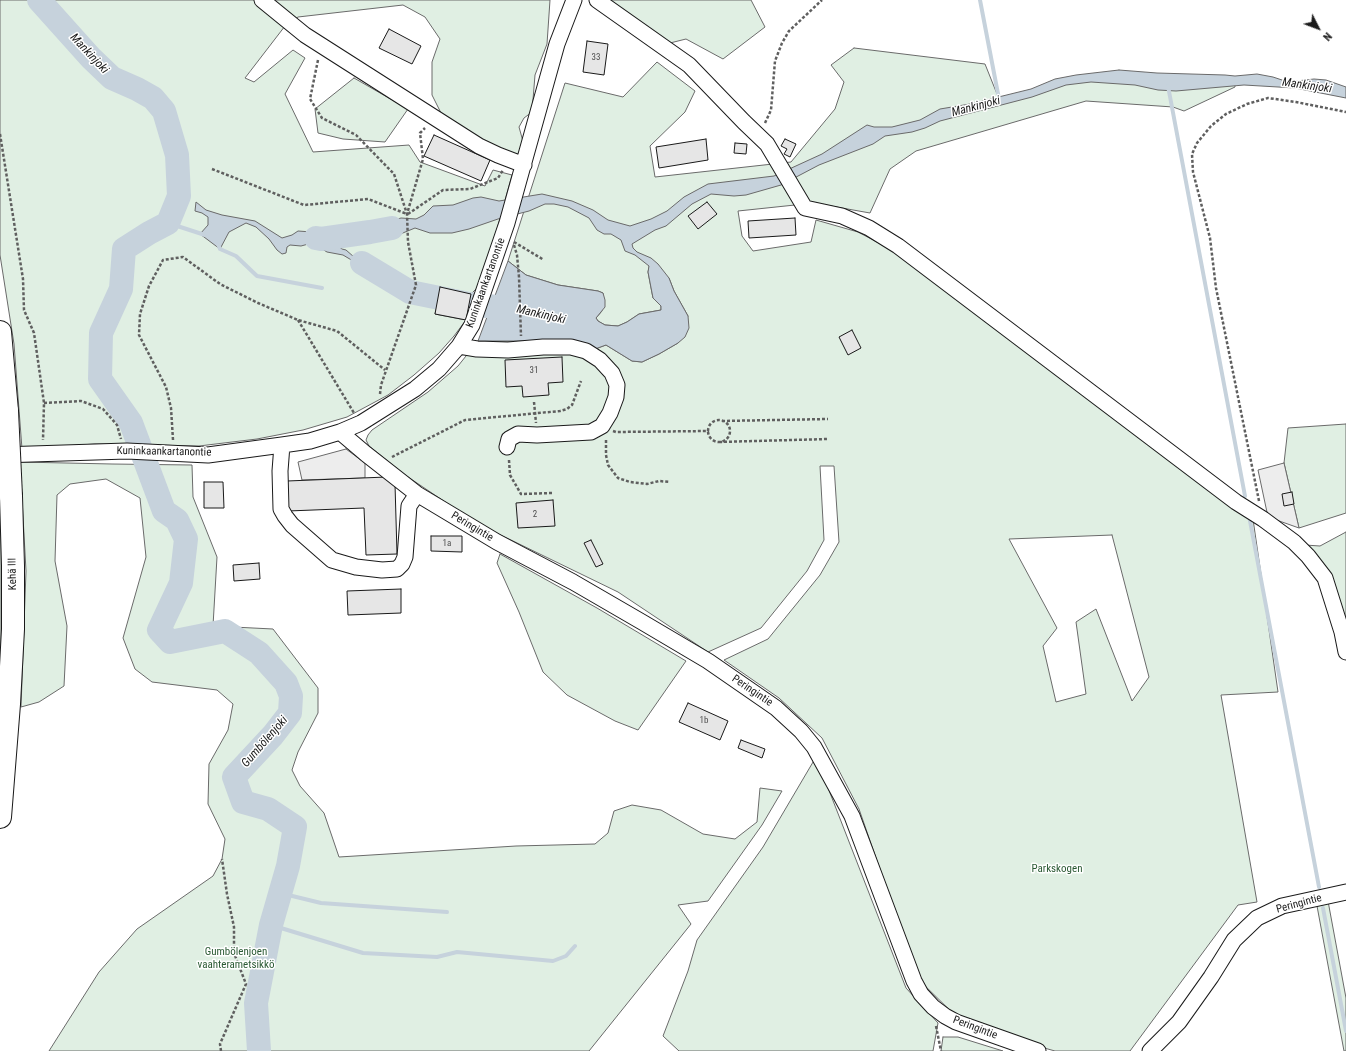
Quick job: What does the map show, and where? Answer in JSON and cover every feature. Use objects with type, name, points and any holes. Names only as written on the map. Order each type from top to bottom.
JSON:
[{"type":"highway","name":"Kehä III","points":[[0,332],[7,411],[13,566],[13,629],[10,704],[0,817]]},
{"type":"street","points":[[262,0],[305,35],[479,146],[498,155],[524,164]]},
{"type":"street","name":"Kuninkaankartanontie","points":[[0,455],[154,451],[208,455],[310,441],[340,432],[379,413],[439,369],[459,346],[472,324],[483,294],[507,223],[557,44],[573,0]]},
{"type":"street","points":[[597,0],[689,65],[767,144],[804,208],[842,216],[869,228],[898,246],[1236,502],[1263,519],[1294,542],[1308,556],[1325,578],[1342,632],[1346,652]]},
{"type":"street","points":[[459,346],[477,349],[508,350],[543,347],[572,347],[586,351],[600,360],[612,373],[617,385],[616,397],[604,433],[591,432],[537,435],[518,434],[509,439],[507,447]]},
{"type":"street","name":"Peringintie","points":[[340,432],[380,466],[417,494],[497,542],[573,582],[708,661],[776,708],[801,731],[814,747],[852,816],[914,981],[921,994],[944,1016],[956,1022],[1038,1051]]},
{"type":"street","points":[[282,446],[280,472],[281,508],[292,525],[332,560],[356,567],[382,570],[396,569],[402,564],[405,557],[409,506],[417,494]]},
{"type":"street","name":"Peringintie","points":[[1150,1051],[1179,1022],[1234,940],[1257,918],[1282,906],[1346,892]]},
{"type":"path","points":[[755,133],[765,122],[771,110],[775,61],[782,43],[789,31],[822,0]]},
{"type":"path","points":[[320,44],[310,99],[322,118],[356,135],[394,174],[408,214]]},
{"type":"path","points":[[1263,519],[1216,288],[1210,238],[1193,172],[1192,154],[1197,142],[1211,126],[1226,114],[1247,104],[1268,98],[1346,112]]},
{"type":"path","points":[[379,413],[381,385],[416,285],[408,242],[408,214],[423,159],[420,133],[434,117]]},
{"type":"path","points":[[0,134],[23,279],[24,310],[34,333],[44,404],[43,454]]},
{"type":"path","points":[[212,169],[304,205],[368,199],[408,214]]},
{"type":"path","points":[[408,214],[444,190],[470,190],[498,178]]},
{"type":"path","points":[[521,333],[521,303],[517,255],[513,242],[544,260]]},
{"type":"path","points":[[173,452],[171,408],[166,387],[140,335],[140,314],[149,286],[163,260],[183,257],[220,284],[258,303],[298,320],[337,331],[386,370]]},
{"type":"path","points":[[298,320],[361,423]]},
{"type":"path","points":[[380,466],[395,455],[465,420],[560,412],[572,405],[581,381]]},
{"type":"path","points":[[44,404],[81,401],[102,409],[117,425],[126,451]]},
{"type":"path","points":[[534,402],[537,435]]},
{"type":"path","points":[[709,432],[713,423],[722,421],[828,419]]},
{"type":"path","points":[[719,442],[728,438],[730,431],[728,424],[722,421]]},
{"type":"path","points":[[670,482],[659,481],[647,484],[630,482],[618,478],[608,465],[604,433],[709,432]]},
{"type":"path","points":[[709,432],[713,440],[719,442],[828,439]]},
{"type":"path","points":[[507,447],[510,475],[521,494],[552,493]]},
{"type":"path","points":[[220,1051],[220,1044],[246,984],[234,953],[234,927],[222,859]]},
{"type":"green space","points":[[0,0],[550,0],[547,44],[535,75],[532,112],[524,118],[519,127],[524,145],[520,157],[483,142],[441,113],[432,95],[432,62],[440,39],[425,17],[403,5],[298,17],[285,26],[245,78],[254,82],[293,50],[305,58],[285,94],[313,152],[409,145],[420,162],[485,186],[493,170],[512,175],[482,283],[471,294],[440,287],[435,314],[466,320],[439,353],[388,395],[347,417],[303,430],[257,439],[199,446],[95,444],[22,449],[14,344],[0,255]]},
{"type":"green space","points":[[609,0],[751,0],[765,27],[723,59],[686,39],[670,43]]},
{"type":"green space","name":"Parkskogen","points":[[854,48],[985,64],[999,99],[1093,77],[1235,79],[1235,87],[1184,111],[1173,107],[1086,101],[916,151],[890,169],[870,213],[814,203],[738,211],[742,236],[753,251],[811,242],[816,220],[858,232],[896,252],[1253,519],[1278,692],[1221,695],[1257,902],[1238,905],[1130,1051],[1055,1051],[966,1026],[918,979],[859,809],[822,738],[779,698],[724,660],[768,639],[820,575],[839,542],[834,466],[820,466],[824,540],[807,571],[761,628],[708,652],[618,592],[478,524],[405,475],[369,446],[366,440],[372,430],[428,392],[458,366],[478,341],[576,341],[595,349],[606,345],[632,361],[642,362],[678,343],[688,316],[674,291],[669,278],[650,263],[648,272],[653,298],[661,306],[661,310],[639,314],[618,326],[605,325],[596,318],[602,311],[603,293],[558,285],[526,275],[508,261],[565,83],[623,97],[657,62],[695,91],[685,112],[650,146],[655,177],[791,162],[835,109],[844,82],[831,65]],"holes":[[[1112,535],[1149,677],[1132,701],[1096,609],[1076,622],[1086,694],[1056,702],[1043,646],[1057,628],[1009,539]]]},
{"type":"green space","points":[[354,78],[408,109],[385,142],[343,139],[318,133],[315,109]]},
{"type":"green space","points":[[1346,424],[1346,513],[1299,528],[1284,463],[1288,428]]},
{"type":"green space","name":"Gumbölenjoen vaahterametsikkö","points":[[20,462],[192,465],[193,497],[217,557],[213,626],[273,629],[318,688],[318,713],[298,752],[292,770],[300,786],[324,813],[339,857],[516,846],[595,844],[608,833],[614,811],[632,805],[661,810],[703,834],[735,839],[757,822],[760,788],[782,791],[762,825],[708,901],[678,905],[691,924],[589,1051],[49,1051],[99,972],[137,929],[213,876],[222,859],[225,839],[208,804],[209,764],[228,730],[233,704],[217,690],[152,682],[135,669],[123,638],[146,557],[140,498],[106,479],[70,484],[57,495],[55,561],[67,626],[64,686],[39,702],[21,707],[26,571]]},
{"type":"green space","points":[[0,500],[3,576],[0,688]]},
{"type":"green space","points":[[1346,532],[1346,631],[1305,545],[1320,546]]},
{"type":"green space","points":[[500,554],[597,608],[686,661],[638,730],[615,721],[567,695],[543,672],[519,612],[497,563]]},
{"type":"green space","points":[[816,757],[906,988],[938,1023],[933,1051],[679,1051],[663,1036],[688,971],[697,940],[763,847]]},
{"type":"green space","points":[[1328,901],[1346,998],[1346,1051],[1344,1051],[1317,906]]},
{"type":"green space","points":[[943,1037],[958,1037],[1003,1051],[941,1051]]},
{"type":"shaded area","points":[[346,449],[365,463],[365,478],[302,480],[298,462]]},
{"type":"shaded area","points":[[1284,463],[1299,528],[1268,517],[1258,470]]},
{"type":"water","points":[[1119,70],[1235,76],[1257,74],[1288,82],[1314,79],[1326,80],[1346,87],[1346,98],[1295,88],[1244,85],[1176,91],[1158,90],[1135,85],[1091,82],[1066,85],[1032,97],[940,121],[912,132],[885,136],[873,144],[819,165],[781,185],[746,195],[734,196],[711,194],[692,204],[666,226],[655,230],[632,244],[633,248],[637,252],[651,258],[658,264],[669,278],[674,291],[688,316],[689,328],[685,337],[678,343],[642,362],[632,361],[606,345],[595,349],[576,341],[478,341],[508,261],[526,275],[558,285],[603,293],[605,307],[596,318],[605,325],[618,326],[639,314],[661,310],[661,306],[653,298],[648,272],[649,266],[635,255],[625,251],[621,240],[611,234],[604,234],[597,230],[589,218],[568,207],[545,204],[529,211],[452,233],[430,233],[415,228],[393,237],[374,241],[365,238],[358,232],[352,233],[338,243],[338,246],[346,250],[354,257],[385,272],[401,277],[410,283],[409,286],[380,277],[343,255],[327,252],[312,243],[301,246],[290,245],[287,247],[286,253],[282,254],[256,227],[246,223],[229,232],[220,249],[200,234],[208,225],[208,217],[195,211],[196,202],[206,210],[222,215],[255,221],[282,238],[292,235],[298,231],[326,233],[355,226],[365,227],[381,224],[401,218],[416,219],[424,215],[433,206],[453,205],[473,198],[481,197],[499,201],[542,194],[572,201],[593,210],[608,220],[630,226],[651,219],[667,211],[684,197],[708,184],[774,176],[822,154],[867,125],[874,127],[892,127],[920,120],[940,109],[970,104],[1031,89],[1055,79]]},
{"type":"building","points":[[389,29],[421,46],[412,64],[379,48]]},
{"type":"building","points":[[587,41],[608,44],[604,75],[583,72]]},
{"type":"building","points":[[434,135],[490,160],[481,181],[424,156]]},
{"type":"building","points":[[706,139],[708,160],[659,168],[656,147]]},
{"type":"building","points":[[785,139],[796,144],[790,157],[784,154],[787,149],[781,146]]},
{"type":"building","points":[[735,143],[747,144],[746,154],[734,153]]},
{"type":"building","points":[[707,202],[717,214],[698,229],[688,216]]},
{"type":"building","points":[[795,218],[796,235],[749,238],[748,221]]},
{"type":"building","points":[[440,287],[471,294],[466,320],[435,314]]},
{"type":"building","points":[[852,330],[861,348],[848,355],[839,337]]},
{"type":"building","points":[[562,357],[563,382],[548,383],[549,395],[523,397],[522,386],[506,387],[505,360]]},
{"type":"building","points":[[387,477],[395,484],[397,554],[366,555],[364,508],[288,511],[287,481]]},
{"type":"building","points":[[204,482],[223,482],[224,508],[204,508]]},
{"type":"building","points":[[1292,492],[1294,504],[1284,506],[1282,494]]},
{"type":"building","points":[[553,500],[555,526],[518,528],[516,503]]},
{"type":"building","points":[[431,536],[462,536],[462,552],[431,551]]},
{"type":"building","points":[[591,540],[603,564],[596,567],[584,543]]},
{"type":"building","points":[[259,563],[260,579],[234,581],[233,565]]},
{"type":"building","points":[[401,589],[401,613],[348,615],[347,591]]},
{"type":"building","points":[[688,703],[728,721],[720,740],[679,722]]},
{"type":"building","points":[[741,740],[765,749],[762,758],[738,748]]},
{"type":"waterway","name":"Gumbölenjoki","points":[[39,0],[91,58],[112,78],[153,98],[164,111],[177,155],[179,196],[168,223],[124,249],[121,289],[101,333],[100,379],[131,423],[164,511],[177,520],[186,539],[181,583],[159,630],[170,642],[225,631],[259,653],[286,683],[291,696],[290,713],[273,735],[234,777],[243,802],[268,809],[295,827],[288,866],[271,925],[256,1003],[259,1051]]},
{"type":"waterway","points":[[980,0],[999,99]]},
{"type":"waterway","points":[[1168,86],[1245,496]]},
{"type":"waterway","points":[[168,223],[205,235]]},
{"type":"waterway","name":"Mankinjoki","points":[[316,238],[321,239],[392,228]]},
{"type":"waterway","points":[[218,244],[220,249],[236,256],[257,276],[322,288]]},
{"type":"waterway","name":"Mankinjoki","points":[[362,263],[410,292],[469,304],[524,310]]},
{"type":"waterway","points":[[1250,521],[1319,887]]},
{"type":"waterway","points":[[280,893],[321,903],[447,912]]},
{"type":"waterway","points":[[1323,908],[1346,1031]]},
{"type":"waterway","points":[[271,925],[363,953],[437,957],[457,952],[553,961],[566,956],[575,946]]}]
